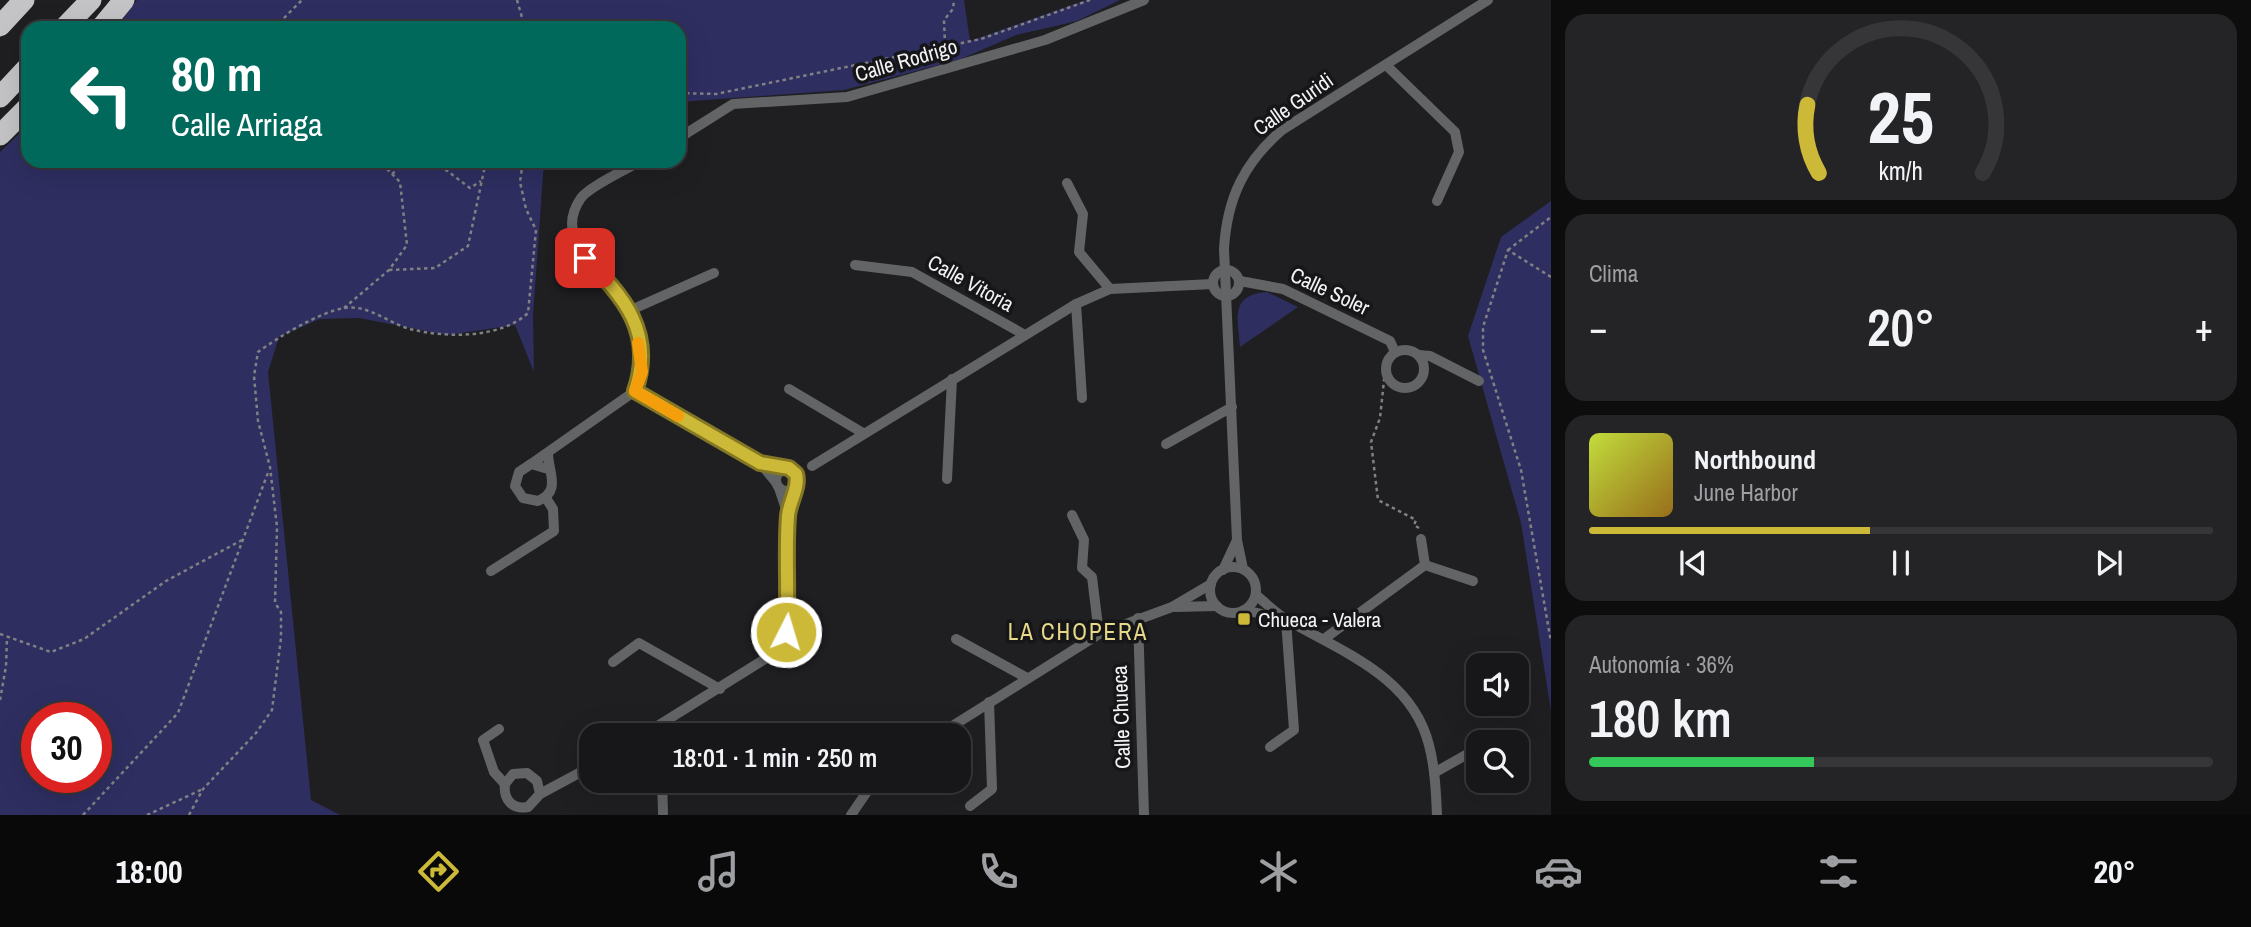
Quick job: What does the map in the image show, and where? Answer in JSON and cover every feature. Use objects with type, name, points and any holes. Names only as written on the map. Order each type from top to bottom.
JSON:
[{"type":"highway","points":[[0,5],[4,0]]},
{"type":"highway","points":[[0,26],[24,0]]},
{"type":"highway","points":[[55,21],[73,0]]},
{"type":"highway","points":[[71,21],[91,0]]},
{"type":"highway","points":[[107,21],[124,0]]},
{"type":"highway","points":[[0,80],[21,58]]},
{"type":"highway","points":[[0,96],[21,74]]},
{"type":"highway","points":[[0,135],[21,114]]},
{"type":"street","name":"Calle Rodrigo","points":[[686,134],[733,104],[847,97],[1045,40],[1144,0]]},
{"type":"street","name":"Calle Guridi","points":[[1243,569],[1237,540],[1226,270],[1225,225],[1231,199],[1248,165],[1282,130],[1488,0]]},
{"type":"street","points":[[1386,65],[1455,132],[1459,152],[1437,201]]},
{"type":"street","points":[[548,453],[548,469],[554,484],[545,498],[530,501],[518,493],[516,478],[524,467],[635,391],[642,372],[631,310],[585,258],[574,237],[573,216],[582,197],[629,168]]},
{"type":"street","points":[[1067,183],[1083,214],[1079,252],[1110,289]]},
{"type":"street","name":"Calle Vitoria","points":[[855,265],[912,272],[1025,335]]},
{"type":"street","points":[[1226,270],[1232,271],[1240,281],[1237,291],[1227,297],[1218,293],[1213,284],[1215,276],[1226,270]]},
{"type":"street","points":[[631,310],[714,273]]},
{"type":"street","name":"Calle Soler","points":[[1240,281],[1283,289],[1390,341],[1395,352]]},
{"type":"street","name":"Calle Vitoria","points":[[796,485],[812,466],[863,433],[1076,304],[1110,289],[1213,284]]},
{"type":"street","points":[[1076,304],[1082,398]]},
{"type":"street","points":[[1419,355],[1424,369],[1423,376],[1413,387],[1392,384],[1385,371],[1390,357],[1395,352],[1409,350],[1430,356],[1479,381]]},
{"type":"street","points":[[947,479],[952,379]]},
{"type":"street","points":[[789,389],[863,433]]},
{"type":"street","points":[[635,391],[760,463],[777,485],[788,514]]},
{"type":"street","points":[[1166,444],[1231,407]]},
{"type":"street","name":"Calle Vitoria","points":[[760,463],[787,468],[812,466]]},
{"type":"street","points":[[531,464],[548,469]]},
{"type":"street","points":[[670,723],[765,659],[786,632],[789,592],[788,514],[796,485],[796,474],[787,468],[777,474],[777,485]]},
{"type":"street","points":[[777,485],[787,491],[796,485]]},
{"type":"street","points":[[491,571],[554,531],[553,509],[545,498]]},
{"type":"street","points":[[1072,515],[1084,540],[1082,568],[1092,577],[1099,634]]},
{"type":"street","points":[[1422,539],[1424,565]]},
{"type":"street","name":"Calle Guridi","points":[[1223,570],[1237,540]]},
{"type":"street","points":[[1424,565],[1473,581]]},
{"type":"street","points":[[1324,639],[1424,565]]},
{"type":"street","points":[[1270,747],[1294,730],[1286,620],[1256,594],[1252,577],[1243,569],[1223,570],[1211,584],[1210,592],[1217,606],[1230,613],[1244,610],[1286,620],[1380,672],[1399,690],[1418,717],[1429,744],[1437,815]]},
{"type":"street","name":"Calle Chueca","points":[[957,723],[1099,634],[1172,607],[1211,584]]},
{"type":"street","points":[[1244,610],[1256,594]]},
{"type":"street","name":"Calle Chueca","points":[[1172,607],[1217,606]]},
{"type":"street","name":"Calle Chueca","points":[[1138,618],[1144,815]]},
{"type":"street","points":[[957,639],[1027,678]]},
{"type":"street","points":[[613,662],[639,643],[720,689]]},
{"type":"street","points":[[970,806],[992,789],[989,702]]},
{"type":"street","points":[[499,729],[483,740],[494,772],[505,784]]},
{"type":"street","points":[[1434,772],[1466,755]]},
{"type":"street","points":[[540,794],[537,781],[527,773],[513,774],[505,784],[505,798],[515,807],[528,807],[540,794],[579,773]]},
{"type":"street","points":[[662,793],[663,813]]},
{"type":"street","points":[[851,815],[865,793]]},
{"type":"path","points":[[281,21],[302,0]]},
{"type":"path","points":[[517,0],[522,21]]},
{"type":"path","points":[[946,46],[944,20],[953,9],[954,0]]},
{"type":"path","points":[[686,93],[716,94],[981,38],[1090,0]]},
{"type":"path","points":[[189,815],[203,789],[256,733],[272,710],[281,638],[281,612],[275,603],[277,527],[270,467],[258,421],[254,376],[258,352],[279,337],[344,309],[389,270],[407,245],[400,182],[386,168]]},
{"type":"path","points":[[392,174],[399,168]]},
{"type":"path","points":[[443,168],[470,188],[481,181]]},
{"type":"path","points":[[389,270],[435,268],[468,246],[484,168]]},
{"type":"path","points":[[344,309],[363,309],[409,328],[447,335],[515,325],[528,313],[536,230],[526,209],[520,183],[522,168]]},
{"type":"path","points":[[1551,217],[1508,250],[1483,327],[1483,350],[1521,470],[1551,642]]},
{"type":"path","points":[[1508,250],[1551,277]]},
{"type":"path","points":[[1385,371],[1380,418],[1371,442],[1378,500],[1416,520],[1415,524],[1419,527],[1422,539]]},
{"type":"path","points":[[83,815],[178,713],[270,467]]},
{"type":"path","points":[[0,634],[51,652],[84,639],[166,581],[243,540]]},
{"type":"path","points":[[0,700],[6,666],[7,638]]},
{"type":"path","points":[[147,815],[203,789]]},
{"type":"shaded area","points":[[137,0],[964,0],[970,41],[1086,0],[1120,0],[1077,21],[1016,35],[961,59],[844,90],[686,101],[686,21],[121,21]]},
{"type":"shaded area","points":[[21,132],[21,168],[544,168],[533,315],[534,372],[515,325],[447,335],[359,318],[320,319],[279,337],[268,372],[311,800],[340,815],[0,815],[0,152]]},
{"type":"shaded area","points":[[1551,201],[1551,711],[1521,523],[1468,336],[1501,237]]},
{"type":"shaded area","points":[[1267,292],[1298,307],[1240,347],[1238,310],[1241,303],[1255,294]]},
{"type":"slow traffic","points":[[638,343],[642,372],[635,391],[678,416]]},
{"type":"place","name":"Chueca - Valera","points":[[1244,619]]},
{"type":"district","name":"LA CHOPERA","points":[[1078,631]]},
{"type":"route","points":[[585,258],[613,286],[631,310],[637,331],[642,372],[635,391],[760,463],[789,468],[796,474],[797,483],[788,514],[789,592],[786,632]]}]
